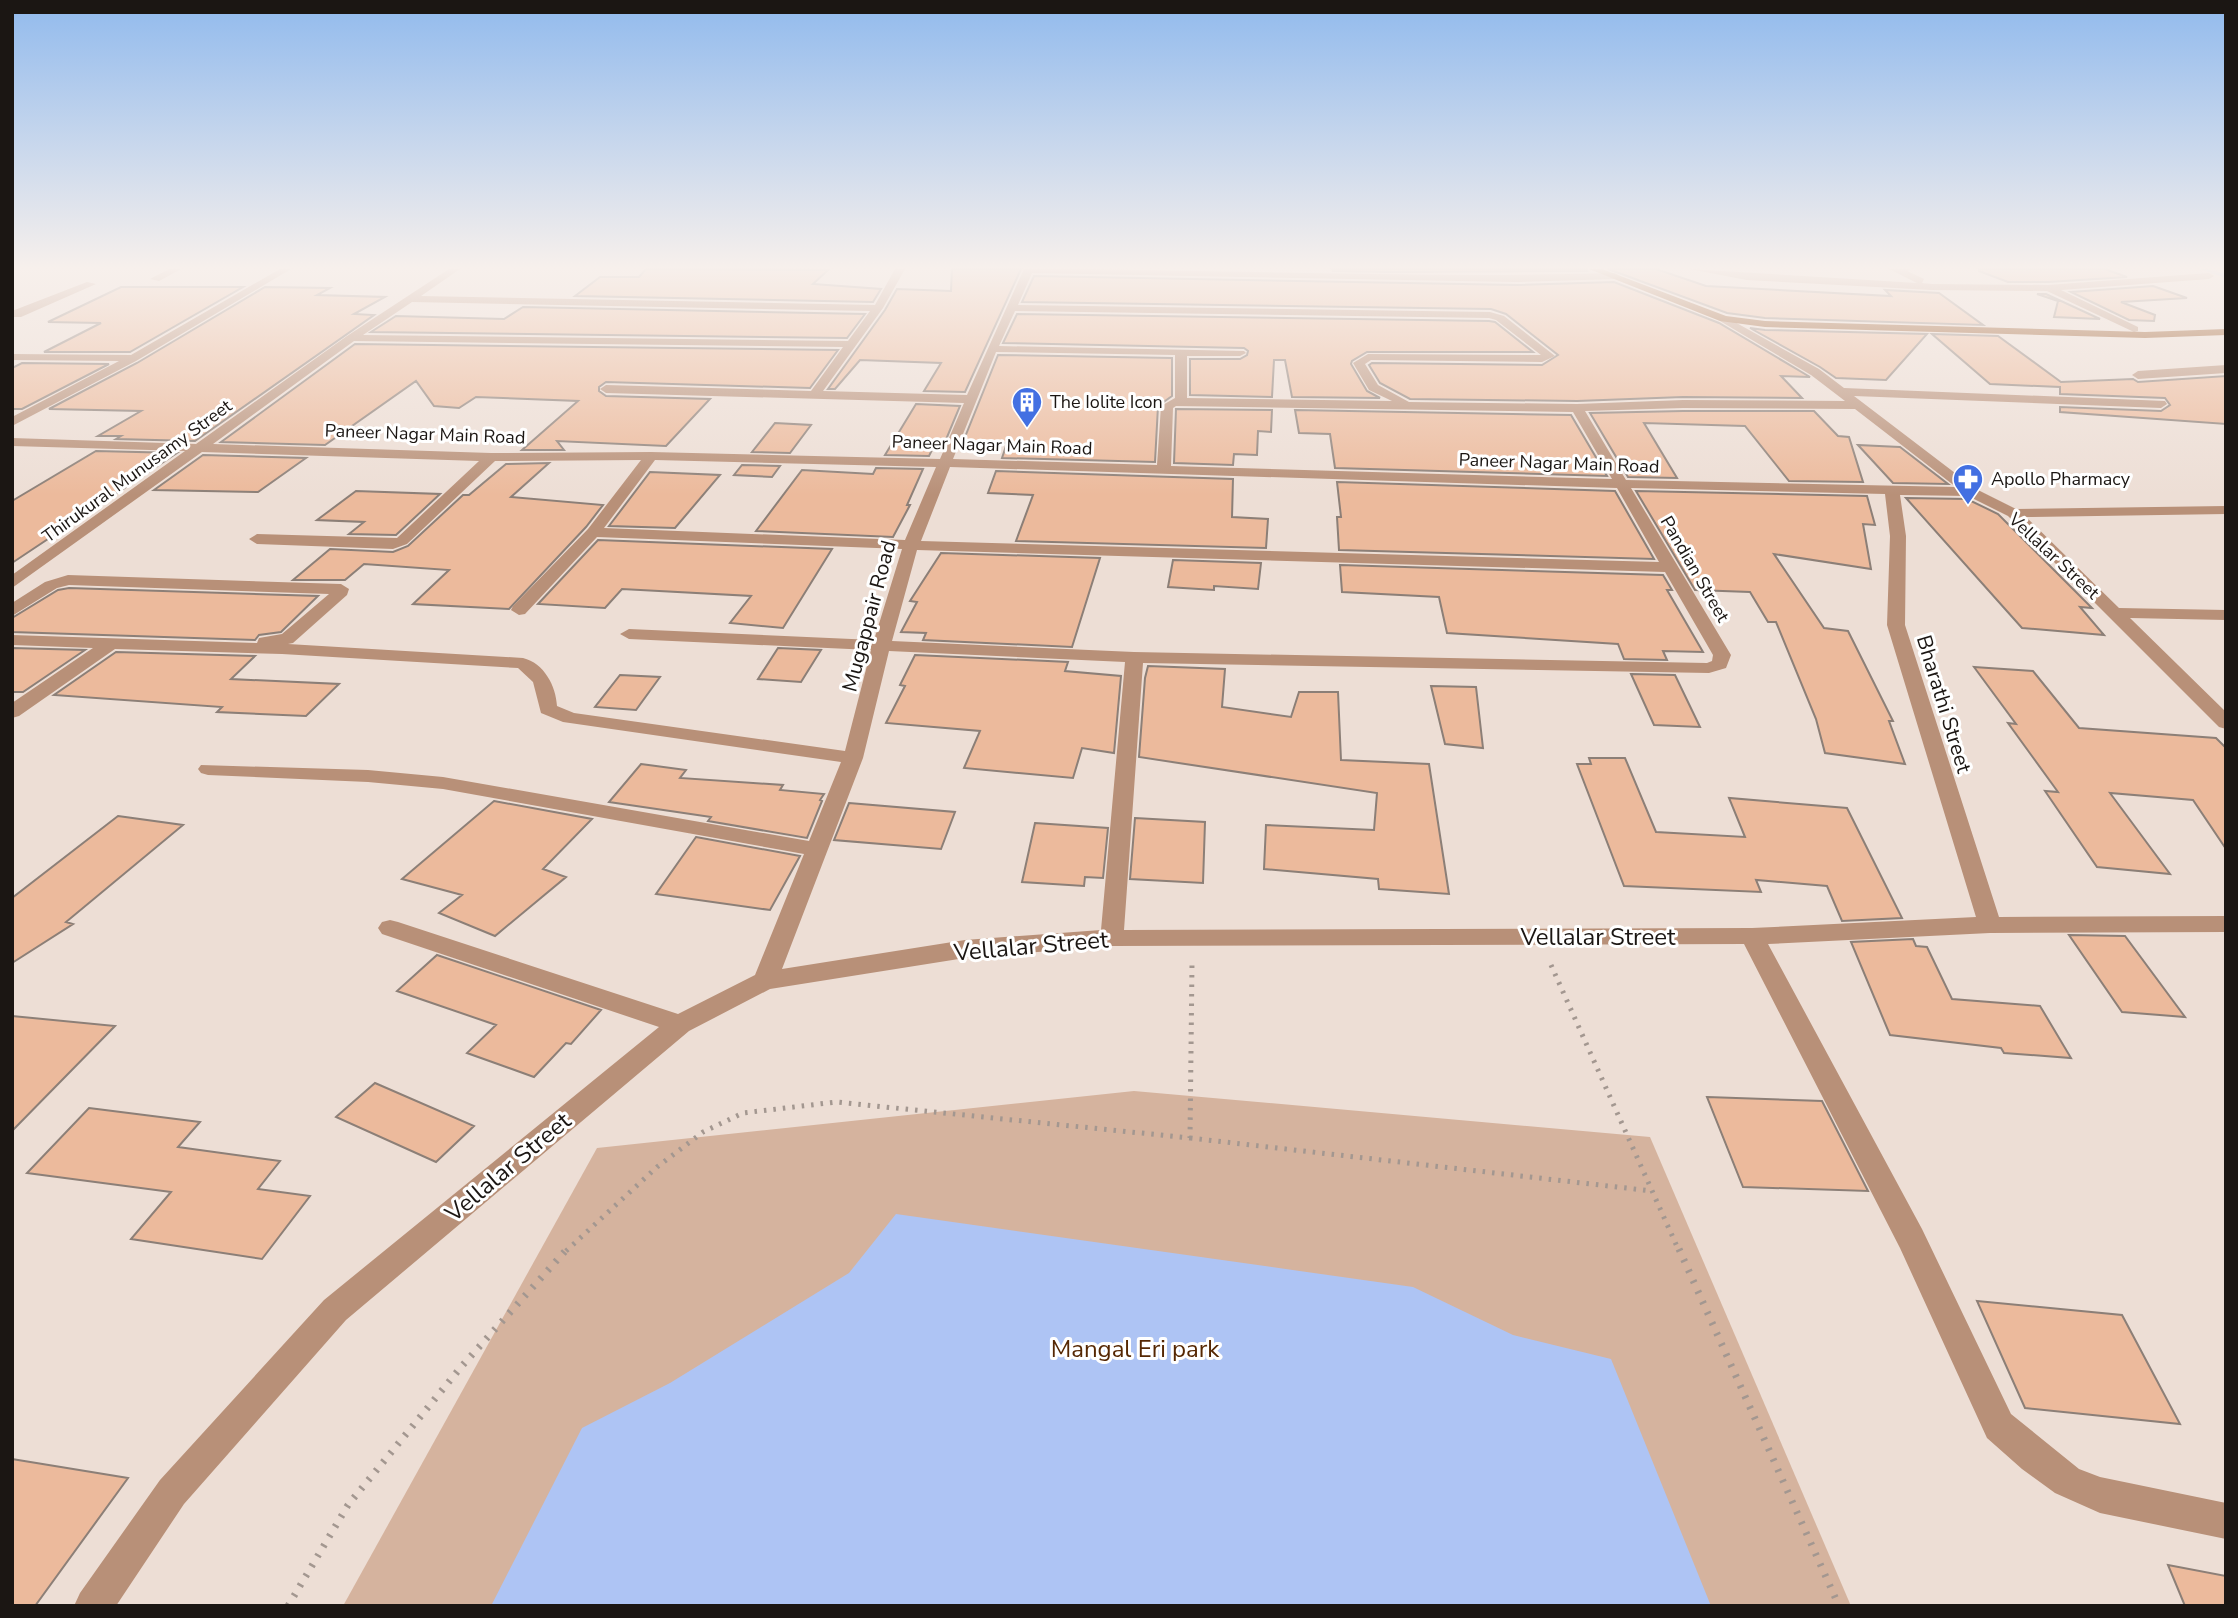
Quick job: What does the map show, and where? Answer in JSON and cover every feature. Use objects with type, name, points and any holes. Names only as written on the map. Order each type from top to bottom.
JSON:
[{"type":"street","points":[[12,422],[157,345]]},
{"type":"street","name":"Thirukural Munusamy Street","points":[[12,583],[342,345]]},
{"type":"street","points":[[815,394],[849,345]]},
{"type":"street","name":"Mugappair Road","points":[[765,981],[853,758],[881,647],[911,545],[994,345]]},
{"type":"street","points":[[1411,406],[1373,387],[1359,363],[1368,357],[1542,359],[1549,356],[1534,345]]},
{"type":"street","name":"Vellalar Street","points":[[1767,345],[1815,372],[1971,492],[2012,513],[2226,723]]},
{"type":"street","points":[[992,349],[1240,353]]},
{"type":"street","points":[[1181,352],[1181,401]]},
{"type":"street","points":[[12,357],[132,359]]},
{"type":"street","points":[[2138,375],[2226,369]]},
{"type":"street","points":[[606,389],[971,399]]},
{"type":"street","points":[[1841,392],[2161,404]]},
{"type":"street","points":[[1164,470],[1167,406],[1181,401],[1577,408],[1683,404],[1858,405]]},
{"type":"street","points":[[12,405],[46,406]]},
{"type":"street","name":"Pandian Street","points":[[1134,657],[1709,668],[1720,664],[1722,655],[1577,408]]},
{"type":"street","name":"Paneer Nagar Main Road","points":[[12,442],[491,457],[651,456],[944,463],[1971,492]]},
{"type":"street","points":[[520,610],[593,532],[651,456]]},
{"type":"street","points":[[257,539],[393,544],[409,537],[491,457]]},
{"type":"street","name":"Bharathi Street","points":[[1892,491],[1898,536],[1896,625],[1990,925]]},
{"type":"street","points":[[2012,513],[2226,510]]},
{"type":"street","points":[[593,532],[911,545],[1671,567]]},
{"type":"street","points":[[12,640],[283,641],[341,592],[341,589],[68,580],[51,585],[17,604]]},
{"type":"street","points":[[2114,613],[2226,615]]},
{"type":"street","points":[[12,634],[523,663],[538,674],[548,693],[548,709],[570,718],[853,758]]},
{"type":"street","points":[[629,634],[1134,657],[1112,938]]},
{"type":"street","points":[[12,712],[116,640]]},
{"type":"street","points":[[208,769],[368,776],[443,783],[815,849]]},
{"type":"street","name":"Vellalar Street","points":[[93,1606],[172,1492],[335,1310],[680,1024],[765,981],[965,949],[1112,938],[1752,936],[1990,925],[2226,924]]},
{"type":"street","points":[[390,928],[680,1024]]},
{"type":"street","points":[[1752,936],[1911,1239],[1999,1426],[2067,1481],[2089,1491],[2143,1505],[2226,1521]]},
{"type":"path","points":[[1536,937],[1839,1606]]},
{"type":"path","points":[[1190,1138],[1192,938]]},
{"type":"path","points":[[288,1606],[348,1505],[461,1367],[578,1237],[657,1167],[703,1132],[743,1113],[836,1102],[1190,1138],[1652,1191]]},
{"type":"green space","name":"Mangal Eri park","points":[[1134,1091],[1650,1137],[1851,1606],[343,1606],[597,1148]]},
{"type":"water","points":[[896,1214],[1413,1287],[1513,1335],[1611,1359],[1711,1606],[491,1606],[582,1428],[670,1383],[849,1273]]},
{"type":"building","points":[[59,345],[143,345],[130,352],[44,352]]},
{"type":"building","points":[[168,345],[332,345],[195,441],[98,436],[141,411],[49,409]]},
{"type":"building","points":[[354,345],[838,350],[810,388],[606,382],[599,387],[599,391],[606,396],[710,399],[666,446],[557,441],[564,450],[522,450],[578,401],[476,397],[459,408],[434,406],[416,381],[325,445],[221,442]]},
{"type":"building","points":[[860,345],[987,345],[965,392],[924,391],[941,363],[860,360],[835,389],[828,389]]},
{"type":"building","points":[[1076,345],[1524,345],[1533,352],[1367,352],[1351,364],[1367,391],[1380,398],[1292,397],[1285,360],[1274,360],[1272,397],[1190,395],[1190,359],[1240,359],[1247,355],[1248,351],[1244,348]]},
{"type":"building","points":[[1545,345],[1755,345],[1810,377],[1781,376],[1802,398],[1683,397],[1577,401],[1410,399],[1380,383],[1369,365],[1542,365],[1558,355]]},
{"type":"building","points":[[1780,345],[1918,345],[1886,380],[1836,378]]},
{"type":"building","points":[[1944,345],[2010,345],[2061,382],[2133,379],[2138,382],[2226,376],[2226,424],[2060,412],[2060,407],[2161,411],[2170,405],[2165,398],[2060,394],[2060,387],[1990,384]]},
{"type":"building","points":[[998,355],[1172,358],[1172,396],[1158,406],[1155,462],[1002,458],[1007,443],[963,442]]},
{"type":"building","points":[[22,363],[109,364],[22,409],[12,409],[12,368]]},
{"type":"building","points":[[916,404],[960,406],[945,442],[936,442],[929,456],[885,455]]},
{"type":"building","points":[[1176,409],[1272,410],[1271,432],[1258,431],[1257,455],[1234,454],[1233,465],[1174,463]]},
{"type":"building","points":[[1295,410],[1571,415],[1607,476],[1335,468],[1330,434],[1299,433]]},
{"type":"building","points":[[1814,411],[1838,436],[1849,437],[1863,482],[1789,481],[1745,426],[1644,423],[1677,478],[1628,477],[1590,413]]},
{"type":"building","points":[[775,423],[811,425],[790,453],[752,452]]},
{"type":"building","points":[[1858,445],[1900,447],[1948,484],[1893,483]]},
{"type":"building","points":[[96,451],[177,453],[12,563],[12,501]]},
{"type":"building","points":[[203,455],[306,458],[258,492],[154,490]]},
{"type":"building","points":[[549,463],[511,497],[603,505],[586,527],[509,609],[413,604],[449,570],[364,564],[345,580],[293,580],[330,549],[393,552],[408,546],[463,495],[469,495],[506,464]]},
{"type":"building","points":[[742,465],[780,466],[772,477],[734,475]]},
{"type":"building","points":[[876,468],[923,469],[907,505],[910,505],[893,537],[756,531],[802,470],[873,474]]},
{"type":"building","points":[[996,471],[1233,479],[1232,517],[1268,519],[1266,548],[1016,541],[1033,495],[988,493]]},
{"type":"building","points":[[650,472],[720,475],[675,528],[609,526]]},
{"type":"building","points":[[1337,482],[1615,491],[1654,559],[1339,550],[1337,517],[1341,517]]},
{"type":"building","points":[[356,491],[440,494],[396,535],[349,534],[364,522],[317,520]]},
{"type":"building","points":[[1636,491],[1867,496],[1875,525],[1863,524],[1871,569],[1774,554],[1824,628],[1848,631],[1893,721],[1889,721],[1905,764],[1825,753],[1816,719],[1776,622],[1768,622],[1750,592],[1695,590]]},
{"type":"building","points":[[1906,498],[1967,499],[1998,514],[2092,608],[2080,607],[2104,635],[2022,628]]},
{"type":"building","points":[[598,540],[832,549],[783,628],[730,623],[751,596],[622,589],[605,608],[538,604]]},
{"type":"building","points":[[941,553],[1100,558],[1072,647],[923,640],[926,633],[901,632],[917,602],[910,601]]},
{"type":"building","points":[[1173,560],[1261,563],[1258,589],[1168,587]]},
{"type":"building","points":[[1340,565],[1663,575],[1672,590],[1667,590],[1703,652],[1663,651],[1667,660],[1624,659],[1618,644],[1447,633],[1439,597],[1342,592]]},
{"type":"building","points":[[69,588],[318,596],[281,632],[259,635],[255,640],[12,632],[12,618],[58,590]]},
{"type":"building","points":[[12,648],[85,650],[23,692],[12,692]]},
{"type":"building","points":[[778,648],[821,650],[801,682],[758,679]]},
{"type":"building","points":[[116,652],[255,656],[231,679],[339,684],[306,716],[217,712],[222,707],[54,695]]},
{"type":"building","points":[[915,655],[1068,662],[1065,671],[1121,676],[1114,753],[1082,748],[1073,778],[964,768],[980,731],[886,723],[905,686],[900,685]]},
{"type":"building","points":[[1148,666],[1225,669],[1222,707],[1291,717],[1299,692],[1338,692],[1341,760],[1429,764],[1449,894],[1379,889],[1378,879],[1264,869],[1266,825],[1374,830],[1377,793],[1139,757]]},
{"type":"building","points":[[1974,667],[2033,671],[2079,728],[2216,738],[2226,748],[2226,849],[2193,800],[2110,793],[2170,874],[2097,867],[2045,791],[2058,792],[2008,723],[2016,724]]},
{"type":"building","points":[[1631,674],[1675,675],[1700,727],[1654,725]]},
{"type":"building","points":[[620,675],[660,677],[636,710],[595,707]]},
{"type":"building","points":[[1431,686],[1476,687],[1483,748],[1445,744]]},
{"type":"building","points":[[1589,758],[1625,758],[1656,832],[1745,837],[1729,798],[1847,808],[1902,918],[1842,921],[1827,886],[1756,880],[1761,892],[1624,886],[1577,764],[1591,764]]},
{"type":"building","points":[[641,764],[686,770],[680,778],[783,785],[780,790],[824,794],[807,838],[708,821],[711,817],[609,802]]},
{"type":"building","points":[[494,801],[592,819],[543,869],[566,877],[495,936],[439,913],[462,895],[402,879]]},
{"type":"building","points":[[849,803],[955,812],[941,849],[834,840]]},
{"type":"building","points":[[118,816],[183,825],[66,922],[73,924],[12,963],[12,898]]},
{"type":"building","points":[[1135,818],[1205,822],[1203,883],[1130,879]]},
{"type":"building","points":[[1035,823],[1108,828],[1103,878],[1085,877],[1084,886],[1022,882]]},
{"type":"building","points":[[696,837],[800,856],[770,910],[656,894]]},
{"type":"building","points":[[2069,935],[2125,936],[2185,1017],[2122,1012]]},
{"type":"building","points":[[1913,939],[1916,946],[1927,947],[1952,999],[2040,1006],[2071,1058],[2004,1053],[2001,1048],[1890,1035],[1851,942]]},
{"type":"building","points":[[437,955],[601,1010],[571,1044],[566,1043],[534,1077],[467,1053],[496,1025],[397,991]]},
{"type":"building","points":[[12,1016],[115,1026],[12,1131]]},
{"type":"building","points":[[375,1083],[474,1126],[436,1162],[336,1117]]},
{"type":"building","points":[[1707,1097],[1822,1101],[1868,1191],[1743,1187]]},
{"type":"building","points":[[89,1108],[200,1122],[178,1147],[280,1161],[258,1189],[310,1196],[262,1259],[131,1239],[171,1192],[27,1173]]},
{"type":"building","points":[[1977,1301],[2122,1315],[2180,1424],[2025,1408]]},
{"type":"building","points":[[12,1459],[128,1478],[35,1606],[12,1606]]},
{"type":"building","points":[[2168,1565],[2226,1576],[2226,1606],[2185,1606]]},
{"type":"place","name":"The Iolite Icon","points":[[1027,429]]},
{"type":"place","name":"Apollo Pharmacy","points":[[1968,506]]}]
